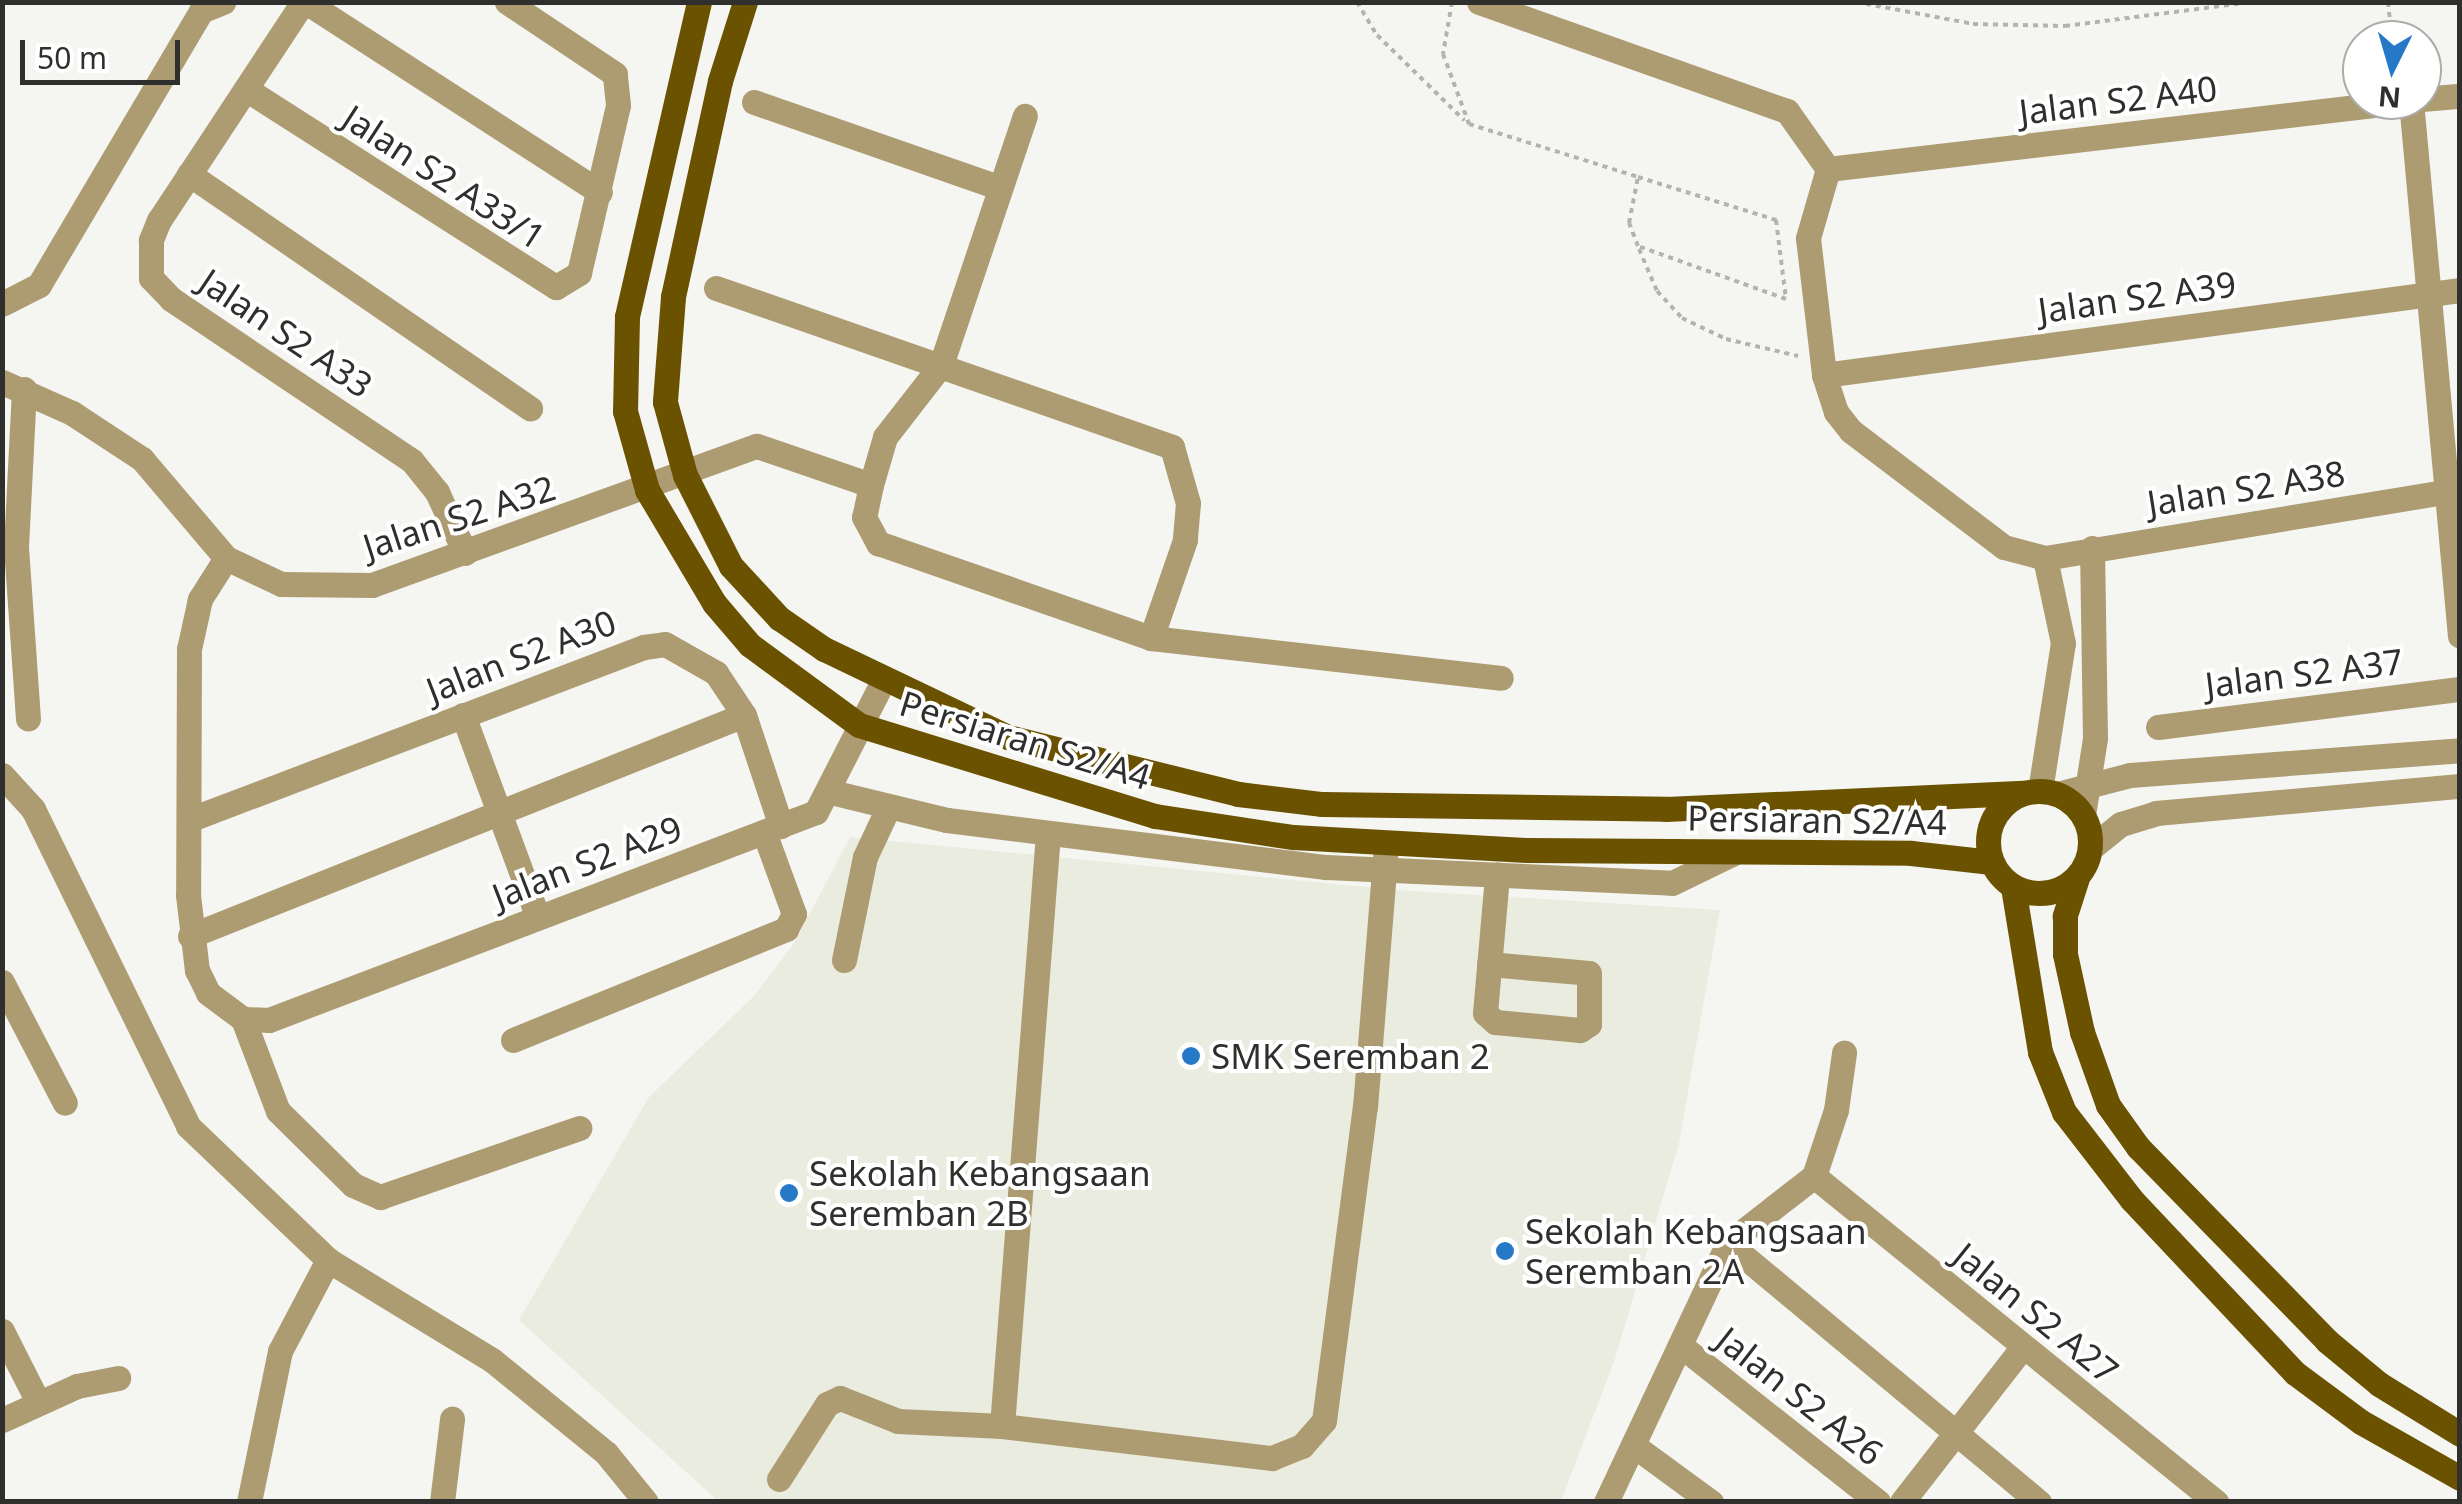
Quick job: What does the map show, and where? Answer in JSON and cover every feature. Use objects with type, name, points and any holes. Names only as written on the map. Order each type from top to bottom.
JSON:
[{"type":"main road","name":"Persiaran S2/A4","points":[[744,2],[720,82],[666,342],[665,402],[685,475],[731,566],[780,618],[883,682],[1008,737],[1118,769],[1322,804],[1666,809],[2040,792]]},
{"type":"main road","name":"Persiaran S2/A4","points":[[694,8],[627,316],[624,412],[647,490],[684,560],[750,645],[859,725],[1155,816],[1385,857],[1911,853],[1991,862]]},
{"type":"main road","points":[[2460,1434],[2380,1384],[2327,1341],[2138,1147],[2108,1105],[2082,1032],[2065,954],[2065,916],[2091,848],[2083,815],[2040,792],[2008,800],[1989,828],[1991,862],[2013,887],[2040,1052],[2064,1112],[2132,1200],[2295,1372],[2361,1422],[2460,1478]]},
{"type":"main road","points":[[2013,887],[2047,893],[2077,878]]},
{"type":"street","name":"Jalan S2 A33","points":[[304,2],[189,174],[151,240],[152,278],[171,299],[412,461],[438,492],[466,553]]},
{"type":"street","points":[[304,2],[600,192],[618,105],[615,74],[507,2]]},
{"type":"street","points":[[1479,2],[1787,111],[1828,169],[1808,238],[1823,368],[1836,412],[1850,431],[2004,547],[2045,558],[2062,643],[2040,792],[2130,775],[2460,750]]},
{"type":"street","points":[[2,304],[39,285],[202,5]]},
{"type":"street","name":"Jalan S2 A33/1","points":[[246,89],[556,287],[579,273],[600,192]]},
{"type":"street","points":[[754,102],[998,188]]},
{"type":"street","name":"Jalan S2 A40","points":[[1828,169],[2342,109]]},
{"type":"street","points":[[1024,116],[941,365],[886,438],[864,518],[878,542],[1152,638],[1501,678]]},
{"type":"street","points":[[2417,120],[2427,292],[2453,490],[2460,636]]},
{"type":"street","points":[[189,174],[530,408]]},
{"type":"street","points":[[716,288],[1172,447],[1188,503],[1185,540],[1152,638]]},
{"type":"street","name":"Jalan S2 A39","points":[[1823,368],[2460,290]]},
{"type":"street","points":[[13,385],[16,547],[28,719]]},
{"type":"street","name":"Jalan S2 A32","points":[[13,385],[142,459],[226,558],[282,584],[335,589],[372,585],[647,490],[757,446],[870,485]]},
{"type":"street","name":"Jalan S2 A38","points":[[2045,558],[2453,490]]},
{"type":"street","points":[[2083,815],[2095,738],[2092,548]]},
{"type":"street","points":[[226,558],[200,598],[189,649],[190,936],[208,993],[243,1019],[278,1110],[353,1185],[380,1197],[579,1128]]},
{"type":"street","name":"Jalan S2 A30","points":[[191,818],[463,715],[666,644],[716,673],[744,715],[794,914],[786,928],[513,1040]]},
{"type":"street","points":[[883,682],[859,725],[831,792],[888,808],[1048,834],[1385,857],[1496,876],[1672,882],[1736,852]]},
{"type":"street","name":"Jalan S2 A37","points":[[2158,727],[2460,689]]},
{"type":"street","points":[[463,715],[538,918]]},
{"type":"street","points":[[190,936],[744,715]]},
{"type":"street","points":[[2095,738],[2110,762],[2130,775]]},
{"type":"street","points":[[2,776],[33,809],[188,1126],[328,1260],[492,1360],[606,1452],[646,1502]]},
{"type":"street","points":[[2091,848],[2121,824],[2156,814],[2460,786]]},
{"type":"street","name":"Jalan S2 A29","points":[[243,1019],[269,1020],[772,829],[816,812],[831,792]]},
{"type":"street","points":[[844,960],[865,857],[888,808]]},
{"type":"street","points":[[1002,1426],[1048,834]]},
{"type":"street","points":[[779,1479],[828,1404],[840,1398],[898,1421],[1002,1426],[1272,1458],[1302,1446],[1324,1421],[1365,1107],[1385,857]]},
{"type":"street","points":[[1489,964],[1496,876]]},
{"type":"street","points":[[3,982],[64,1103]]},
{"type":"street","points":[[1606,1502],[1728,1243],[1814,1176],[1836,1110],[1844,1053]]},
{"type":"street","name":"Jalan S2 A27","points":[[1814,1176],[2216,1502]]},
{"type":"street","points":[[1728,1243],[1955,1437],[2039,1502]]},
{"type":"street","points":[[249,1502],[280,1351],[328,1260]]},
{"type":"street","points":[[2,1331],[38,1402]]},
{"type":"street","name":"Jalan S2 A26","points":[[1680,1345],[1878,1502]]},
{"type":"street","points":[[1902,1502],[2022,1348]]},
{"type":"street","points":[[2,1420],[38,1402],[118,1378]]},
{"type":"street","points":[[442,1502],[452,1418]]},
{"type":"street","points":[[1633,1444],[1711,1502]]},
{"type":"path","points":[[1357,2],[1377,35],[1468,124],[1776,220],[1786,299],[1638,246]]},
{"type":"path","points":[[1452,2],[1443,54],[1453,96],[1468,124]]},
{"type":"path","points":[[1856,2],[1973,24],[2065,26],[2253,2]]},
{"type":"path","points":[[1638,177],[1629,223],[1657,291],[1682,318],[1726,339],[1823,368]]},
{"type":"shaded area","points":[[850,837],[1397,890],[1720,910],[1679,1143],[1615,1359],[1561,1501],[718,1501],[519,1320],[649,1097],[755,995],[795,942]]},
{"type":"place","name":"SMK Seremban 2","points":[[1191,1056]]},
{"type":"place","name":"Sekolah Kebangsaan Seremban 2B","points":[[789,1193]]},
{"type":"place","name":"Sekolah Kebangsaan Seremban 2A","points":[[1505,1251]]}]
